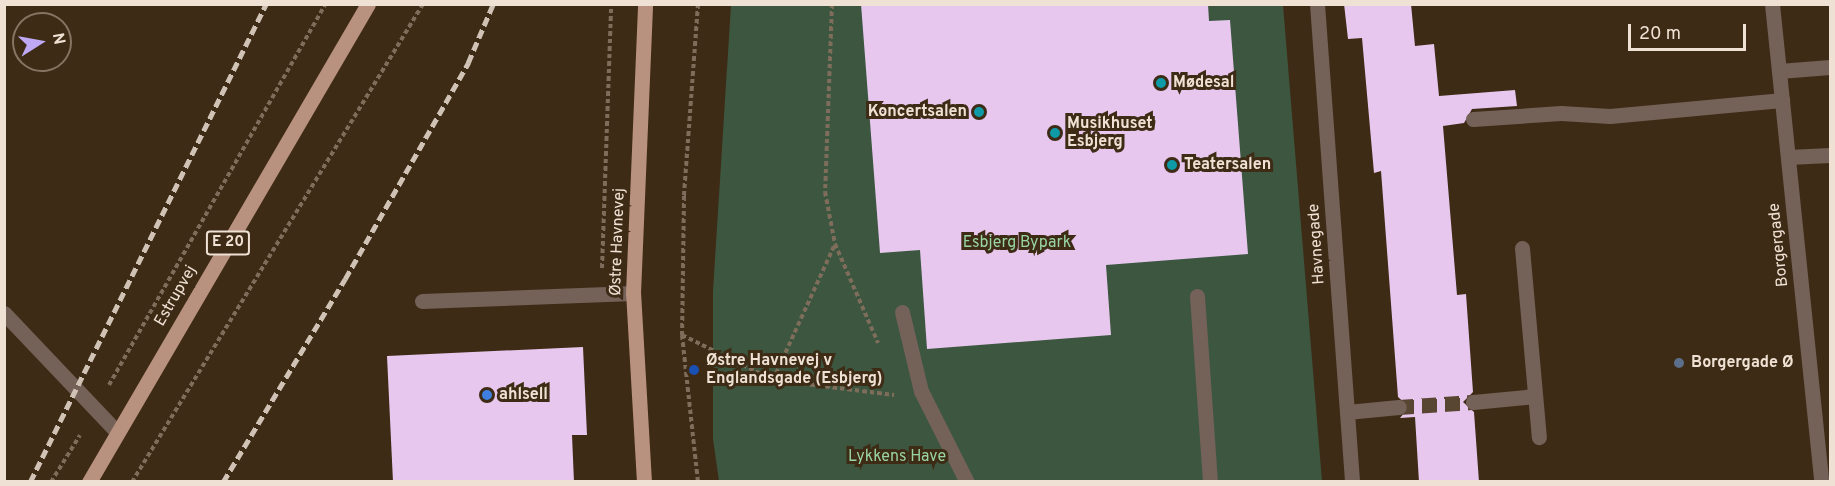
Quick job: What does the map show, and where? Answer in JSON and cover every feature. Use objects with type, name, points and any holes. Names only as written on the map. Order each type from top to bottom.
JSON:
[{"type":"main road","name":"Estrupvej","points":[[89,482],[368,4]]},
{"type":"main road","name":"Østre Havnevej","points":[[644,482],[633,293],[645,4]]},
{"type":"street","name":"Havnegade","points":[[1317,4],[1352,482]]},
{"type":"street","name":"Borgergade","points":[[1772,4],[1821,482]]},
{"type":"street","points":[[1779,71],[1830,67]]},
{"type":"street","points":[[1473,120],[1561,113],[1610,116],[1782,100]]},
{"type":"street","points":[[1788,158],[1830,155]]},
{"type":"street","points":[[1522,248],[1539,437]]},
{"type":"street","points":[[422,301],[602,291],[633,293]]},
{"type":"street","points":[[1197,296],[1210,482]]},
{"type":"street","points":[[902,312],[921,391],[967,482]]},
{"type":"street","points":[[4,313],[39,347],[117,432]]},
{"type":"street","points":[[1473,402],[1535,396]]},
{"type":"street","points":[[1347,412],[1399,407]]},
{"type":"path","points":[[51,482],[95,410],[326,4]]},
{"type":"path","points":[[132,482],[423,4]]},
{"type":"path","points":[[602,291],[611,4]]},
{"type":"path","points":[[698,4],[684,196],[681,335],[698,482]]},
{"type":"path","points":[[832,4],[825,192],[835,244],[882,352]]},
{"type":"path","points":[[773,380],[835,244]]},
{"type":"path","points":[[681,335],[773,380],[902,396],[897,385]]},
{"type":"green space","name":"Esbjerg Bypark","points":[[731,5],[1283,5],[1322,481],[719,481],[713,439],[713,291]]},
{"type":"building","name":"Musikhuset Esbjerg","points":[[861,4],[1208,4],[1209,21],[1230,20],[1248,254],[1106,265],[1111,335],[927,349],[920,250],[880,253]]},
{"type":"building","points":[[1344,4],[1411,4],[1415,46],[1434,44],[1439,96],[1515,90],[1517,106],[1472,109],[1464,123],[1443,126],[1457,295],[1466,294],[1473,392],[1463,402],[1474,412],[1479,482],[1419,482],[1415,417],[1400,418],[1409,407],[1398,397],[1381,171],[1374,173],[1362,38],[1348,39]]},
{"type":"building","name":"ahlsell","points":[[583,347],[587,435],[572,435],[574,482],[393,482],[387,356]]},
{"type":"tunnel","points":[[1399,407],[1473,402]]},
{"type":"railway","points":[[30,482],[266,4]]},
{"type":"railway","points":[[223,482],[345,279],[468,63],[493,4]]},
{"type":"place","name":"Mødesal","points":[[1161,83]]},
{"type":"place","name":"Koncertsalen","points":[[979,112]]},
{"type":"place","name":"Musikhuset Esbjerg","points":[[1055,133]]},
{"type":"place","name":"Teatersalen","points":[[1172,165]]},
{"type":"place","name":"Borgergade Ø","points":[[1679,363]]},
{"type":"place","name":"Østre Havnevej v Englandsgade (Esbjerg)","points":[[694,370]]},
{"type":"place","name":"ahlsell","points":[[487,395]]},
{"type":"park label","name":"Lykkens Have","points":[[897,457]]}]
